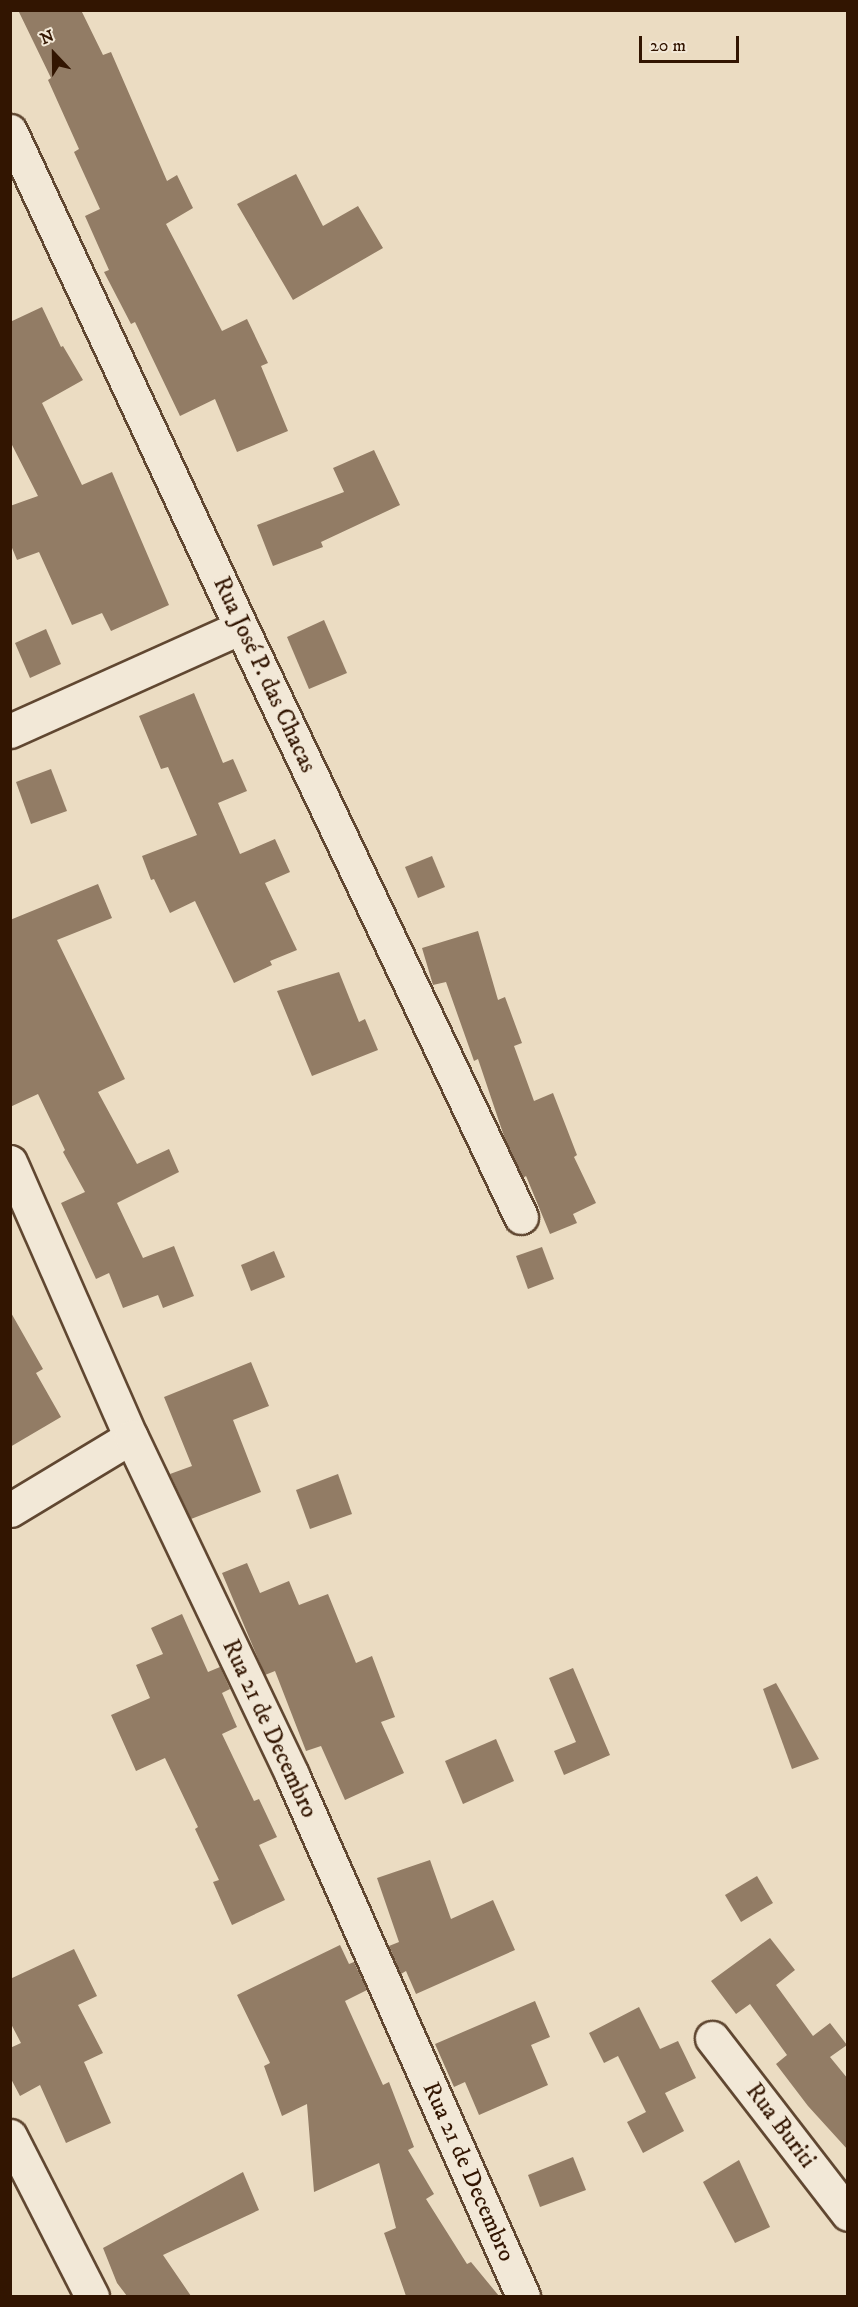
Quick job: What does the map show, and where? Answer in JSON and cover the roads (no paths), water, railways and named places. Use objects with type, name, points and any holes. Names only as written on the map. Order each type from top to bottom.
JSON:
[{"type":"street","name":"Rua José P. das Chacas","points":[[10,131],[241,627],[521,1217]]},
{"type":"street","points":[[10,731],[241,627]]},
{"type":"street","name":"Rua 21 de Decembro","points":[[10,1162],[131,1437],[292,1775],[523,2296]]},
{"type":"street","points":[[10,1510],[131,1437]]},
{"type":"street","name":"Rua Buriti","points":[[712,2038],[848,2214]]},
{"type":"street","points":[[10,2136],[92,2296]]}]
